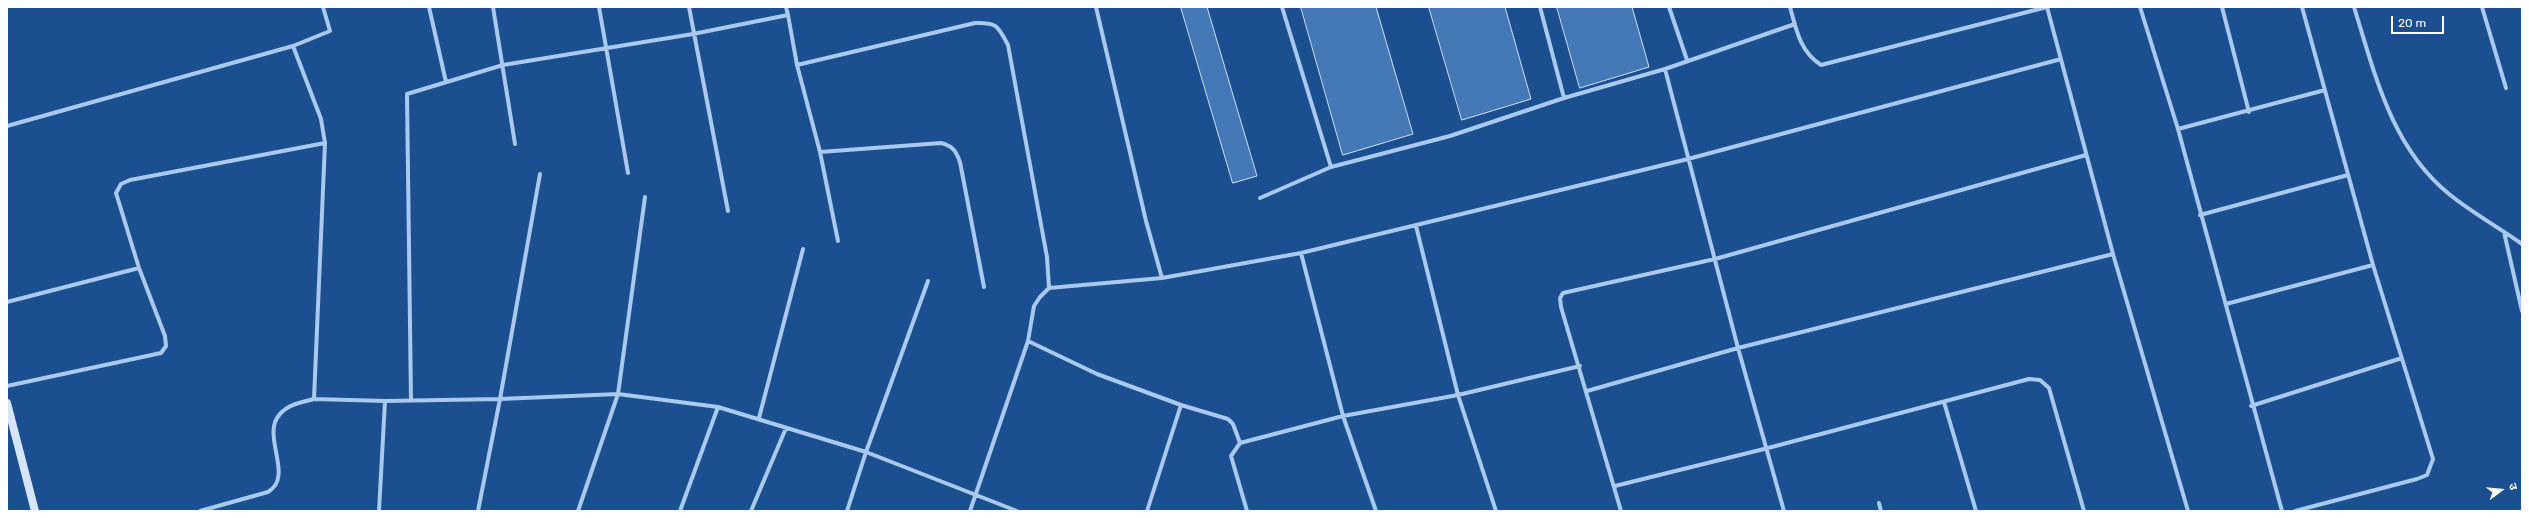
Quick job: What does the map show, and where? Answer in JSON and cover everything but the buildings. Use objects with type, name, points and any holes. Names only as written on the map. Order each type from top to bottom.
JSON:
[{"type":"street","points":[[7,126],[293,46],[330,31],[323,7]]},
{"type":"street","points":[[429,7],[446,82]]},
{"type":"street","points":[[493,7],[515,144]]},
{"type":"street","points":[[599,7],[608,47],[628,173]]},
{"type":"street","points":[[689,7],[728,211]]},
{"type":"street","points":[[786,7],[797,65],[820,152],[838,241]]},
{"type":"street","points":[[1096,7],[1146,221],[1162,278]]},
{"type":"street","points":[[1282,7],[1331,167]]},
{"type":"street","points":[[1540,7],[1564,98]]},
{"type":"street","points":[[1669,7],[1687,60]]},
{"type":"street","points":[[1790,7],[1795,24],[1809,57],[1821,64],[2047,7],[2113,254],[2188,511]]},
{"type":"street","points":[[2140,7],[2178,129],[2200,215],[2226,304],[2251,406],[2282,511]]},
{"type":"street","points":[[2222,7],[2249,112]]},
{"type":"street","points":[[2295,511],[2418,480],[2427,475],[2433,459],[2373,265],[2302,7]]},
{"type":"street","points":[[2354,7],[2385,104],[2398,135],[2421,167],[2448,194],[2522,244]]},
{"type":"street","points":[[2482,7],[2506,88]]},
{"type":"street","points":[[411,401],[407,94],[414,90],[446,82],[503,64],[693,34],[788,15]]},
{"type":"street","points":[[797,65],[975,23],[991,23],[1000,30],[1008,45],[1047,258],[1049,288]]},
{"type":"street","points":[[1260,198],[1331,167],[1450,136],[1564,98],[1665,69],[1687,60],[1795,24]]},
{"type":"street","points":[[293,46],[321,119],[325,143],[314,399]]},
{"type":"street","points":[[970,511],[1028,341],[1034,306],[1040,296],[1049,288],[1162,278],[1301,253],[1688,159],[2061,59]]},
{"type":"street","points":[[1665,69],[1738,348],[1768,448],[1784,511]]},
{"type":"street","points":[[2178,129],[2249,112],[2325,90]]},
{"type":"street","points":[[7,386],[161,353],[166,346],[165,336],[139,268],[116,193],[121,184],[130,180],[325,143]]},
{"type":"street","points":[[820,152],[942,143],[950,146],[956,152],[960,162],[984,287]]},
{"type":"street","points":[[1621,511],[1580,366],[1561,307],[1560,298],[1563,293],[1715,259],[2086,155]]},
{"type":"street","points":[[478,511],[500,400],[540,174]]},
{"type":"street","points":[[2200,215],[2348,175]]},
{"type":"street","points":[[578,511],[618,394],[645,197]]},
{"type":"street","points":[[1416,226],[1458,395],[1496,511]]},
{"type":"street","points":[[2504,231],[2522,311]]},
{"type":"street","points":[[759,418],[803,249]]},
{"type":"street","points":[[1301,253],[1343,416],[1376,511]]},
{"type":"street","points":[[1587,391],[1738,348],[2113,254]]},
{"type":"street","points":[[2226,304],[2373,265]]},
{"type":"street","points":[[7,302],[139,268]]},
{"type":"street","points":[[847,511],[866,452],[928,281]]},
{"type":"street","points":[[1028,341],[1097,374],[1181,405],[1228,419],[1233,424],[1240,443]]},
{"type":"street","points":[[2251,406],[2402,358]]},
{"type":"street","points":[[1247,511],[1231,456],[1240,443],[1343,416],[1458,395],[1580,366]]},
{"type":"street","points":[[1615,486],[1768,448],[2029,379],[2040,380],[2049,388],[2084,511]]},
{"type":"street","points":[[200,511],[268,492],[275,488],[278,480],[278,471],[273,430],[279,414],[295,404],[314,399],[385,401],[500,400],[618,394],[718,407],[759,418],[786,428],[866,452],[1017,511]]},
{"type":"street","points":[[378,511],[385,401]]},
{"type":"street","points":[[1944,402],[1976,511]]},
{"type":"street","points":[[7,403],[35,511]]},
{"type":"street","points":[[1147,511],[1181,405]]},
{"type":"street","points":[[680,511],[718,407]]},
{"type":"street","points":[[751,511],[786,428]]},
{"type":"street","points":[[1879,503],[1881,511]]}]
